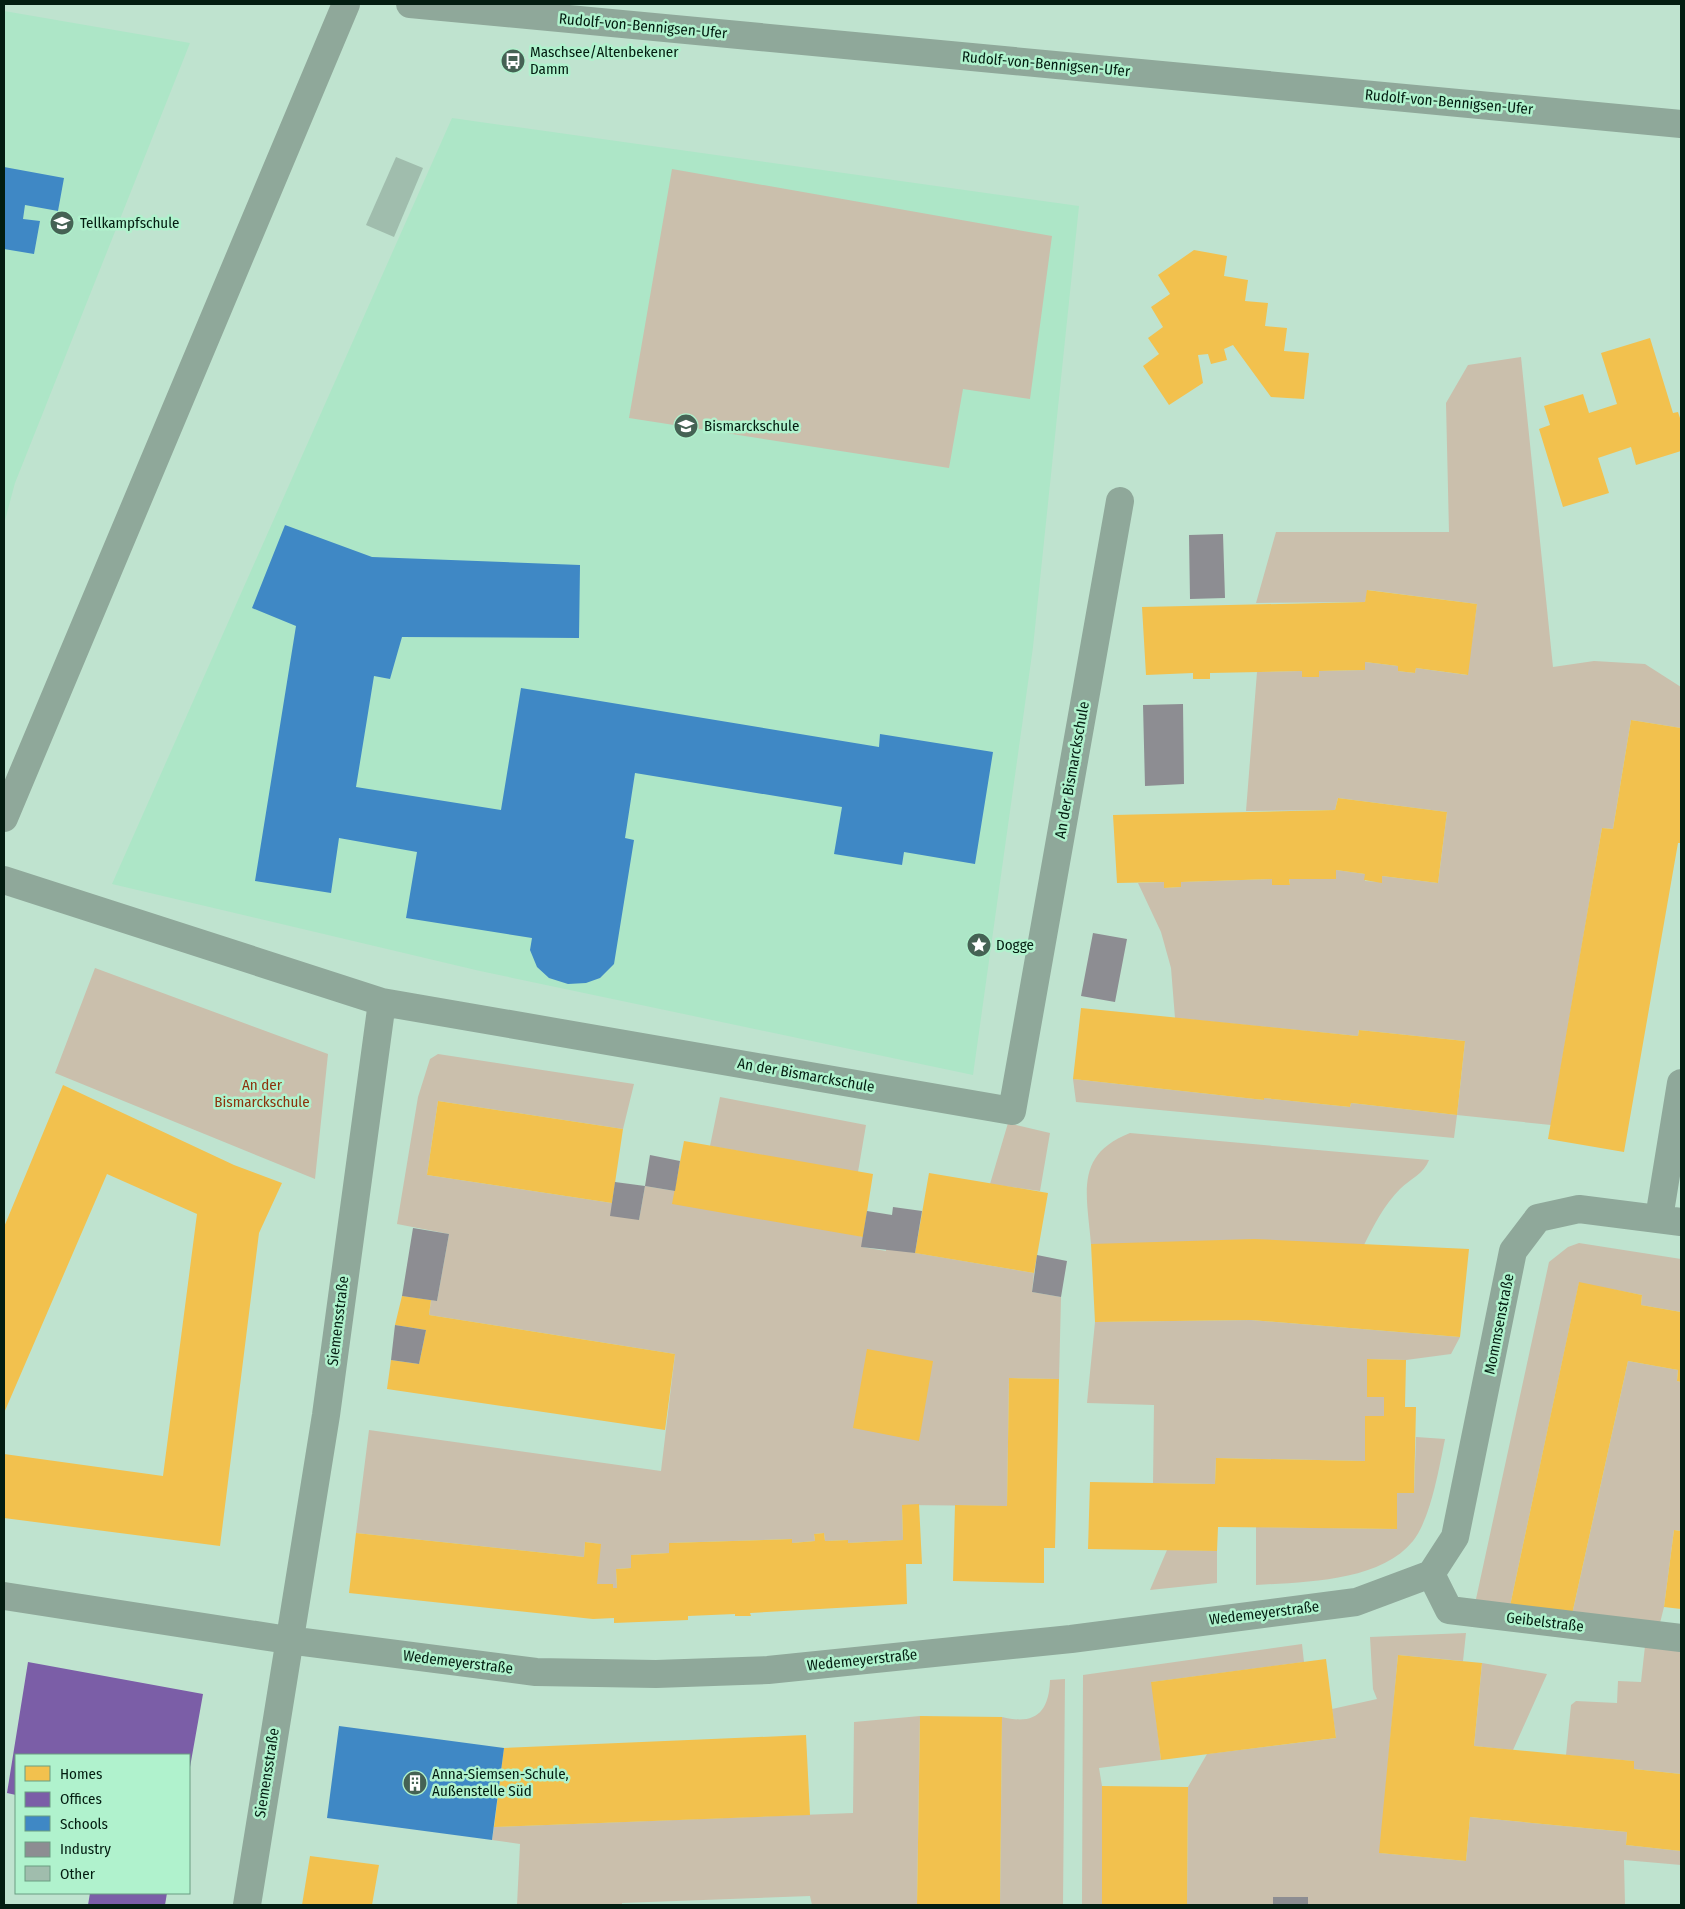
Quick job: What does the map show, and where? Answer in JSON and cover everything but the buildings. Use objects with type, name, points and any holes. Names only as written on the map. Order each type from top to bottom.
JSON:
[{"type":"street","points":[[4,818],[346,4]]},
{"type":"street","name":"Rudolf-von-Bennigsen-Ufer","points":[[410,4],[1681,124]]},
{"type":"street","name":"An der Bismarckschule","points":[[4,880],[382,1002],[1012,1111],[1120,501]]},
{"type":"street","name":"Siemensstraße","points":[[247,1905],[288,1640],[326,1415],[382,1002]]},
{"type":"street","points":[[1670,1220],[1681,1083]]},
{"type":"street","name":"Mommsenstraße","points":[[1430,1574],[1455,1537],[1513,1251],[1538,1218],[1579,1209],[1670,1220]]},
{"type":"street","name":"Wedemeyerstraße","points":[[288,1640],[536,1672],[656,1674],[768,1670],[1071,1639],[1356,1602],[1430,1574]]},
{"type":"street","name":"Geibelstraße","points":[[1430,1574],[1449,1610],[1681,1638]]},
{"type":"street","points":[[4,1596],[288,1640]]},
{"type":"shaded area","name":"Tellkampfschule","points":[[4,11],[190,43],[15,483],[4,524]]},
{"type":"shaded area","name":"Bismarckschule","points":[[452,118],[1079,206],[1033,647],[973,1075],[480,971],[112,884]]},
{"type":"green space","points":[[672,169],[1052,236],[1030,399],[963,389],[949,468],[629,418]]},
{"type":"green space","points":[[1521,357],[1553,667],[1594,661],[1645,664],[1681,687],[1681,728],[1631,720],[1613,829],[1602,828],[1551,1125],[1457,1115],[1465,1041],[1359,1030],[1358,1036],[1175,1018],[1171,968],[1161,932],[1138,883],[1164,882],[1165,888],[1181,887],[1181,882],[1272,879],[1290,885],[1289,879],[1336,879],[1336,870],[1365,874],[1365,881],[1382,882],[1382,876],[1438,883],[1447,812],[1338,798],[1335,810],[1246,811],[1257,672],[1302,671],[1302,677],[1319,671],[1365,670],[1365,662],[1398,666],[1398,671],[1415,673],[1416,668],[1467,675],[1477,604],[1368,590],[1365,602],[1256,603],[1276,532],[1449,532],[1446,403],[1468,365]]},
{"type":"green space","name":"An der Bismarckschule","points":[[95,968],[328,1054],[315,1179],[55,1073]]},
{"type":"green space","points":[[438,1054],[634,1084],[623,1129],[438,1101],[427,1175],[612,1203],[639,1220],[645,1186],[675,1191],[863,1237],[862,1247],[886,1251],[886,1248],[1034,1273],[1032,1292],[1061,1297],[1059,1379],[1009,1378],[1007,1506],[902,1505],[903,1540],[848,1543],[848,1540],[825,1541],[824,1533],[814,1534],[815,1541],[792,1543],[792,1539],[669,1543],[669,1553],[631,1555],[631,1568],[616,1569],[617,1588],[613,1588],[612,1584],[595,1586],[600,1544],[585,1542],[584,1557],[356,1533],[369,1430],[661,1471],[675,1354],[429,1315],[431,1300],[437,1301],[449,1234],[397,1224],[418,1097],[430,1059]]},
{"type":"green space","points":[[1073,1079],[1264,1100],[1264,1098],[1350,1107],[1351,1103],[1457,1115],[1454,1138],[1076,1102]]},
{"type":"green space","points":[[720,1097],[866,1125],[858,1172],[710,1146]]},
{"type":"green space","points":[[1008,1123],[1050,1133],[1040,1191],[990,1184]]},
{"type":"green space","points":[[1130,1133],[1429,1160],[1420,1173],[1400,1189],[1384,1208],[1364,1245],[1091,1244],[1087,1193],[1088,1178],[1092,1165],[1100,1153],[1112,1142]]},
{"type":"green space","points":[[1579,1243],[1681,1259],[1681,1312],[1641,1305],[1642,1295],[1579,1283],[1510,1606],[1480,1605],[1476,1599],[1549,1262],[1568,1247]]},
{"type":"green space","points":[[1251,1320],[1460,1337],[1451,1354],[1406,1360],[1368,1359],[1367,1397],[1384,1397],[1384,1416],[1365,1416],[1365,1461],[1216,1458],[1215,1484],[1153,1483],[1154,1405],[1087,1403],[1095,1322]]},
{"type":"green space","points":[[1628,1361],[1678,1370],[1677,1381],[1681,1382],[1681,1531],[1674,1530],[1664,1607],[1659,1627],[1571,1619]]},
{"type":"green space","points":[[1416,1437],[1445,1439],[1434,1492],[1425,1519],[1413,1541],[1399,1555],[1381,1565],[1340,1577],[1318,1581],[1256,1585],[1256,1527],[1396,1529],[1397,1493],[1414,1493]]},
{"type":"green space","points":[[1167,1550],[1217,1551],[1217,1583],[1150,1590]]},
{"type":"green space","points":[[1466,1633],[1463,1661],[1398,1655],[1380,1853],[1466,1861],[1470,1817],[1627,1832],[1626,1845],[1681,1851],[1681,1865],[1624,1860],[1625,1905],[1187,1905],[1188,1787],[1207,1754],[1336,1738],[1332,1709],[1377,1699],[1373,1689],[1370,1637]]},
{"type":"green space","points":[[1302,1644],[1304,1662],[1152,1682],[1161,1760],[1099,1768],[1102,1786],[1102,1905],[1082,1905],[1083,1675]]},
{"type":"green space","points":[[1645,1646],[1681,1651],[1681,1774],[1634,1769],[1633,1761],[1566,1755],[1571,1705],[1576,1701],[1617,1703],[1618,1681],[1641,1682]]},
{"type":"green space","points":[[1482,1663],[1547,1674],[1513,1750],[1474,1746]]},
{"type":"green space","points":[[1065,1679],[1063,1905],[1000,1905],[1002,1717],[1023,1719],[1031,1718],[1038,1714],[1047,1701],[1050,1680]]},
{"type":"green space","points":[[920,1716],[917,1905],[812,1905],[810,1896],[622,1903],[622,1905],[517,1905],[520,1844],[492,1840],[494,1827],[853,1813],[854,1722]]},
{"type":"place","name":"Maschsee/Altenbekener Damm","points":[[513,61]]},
{"type":"place","name":"Tellkampfschule","points":[[62,223]]},
{"type":"place","name":"Bismarckschule","points":[[686,426]]},
{"type":"place","name":"Dogge","points":[[979,945]]},
{"type":"place","name":"Anna-Siemsen-Schule, Außenstelle Süd","points":[[415,1783]]}]
